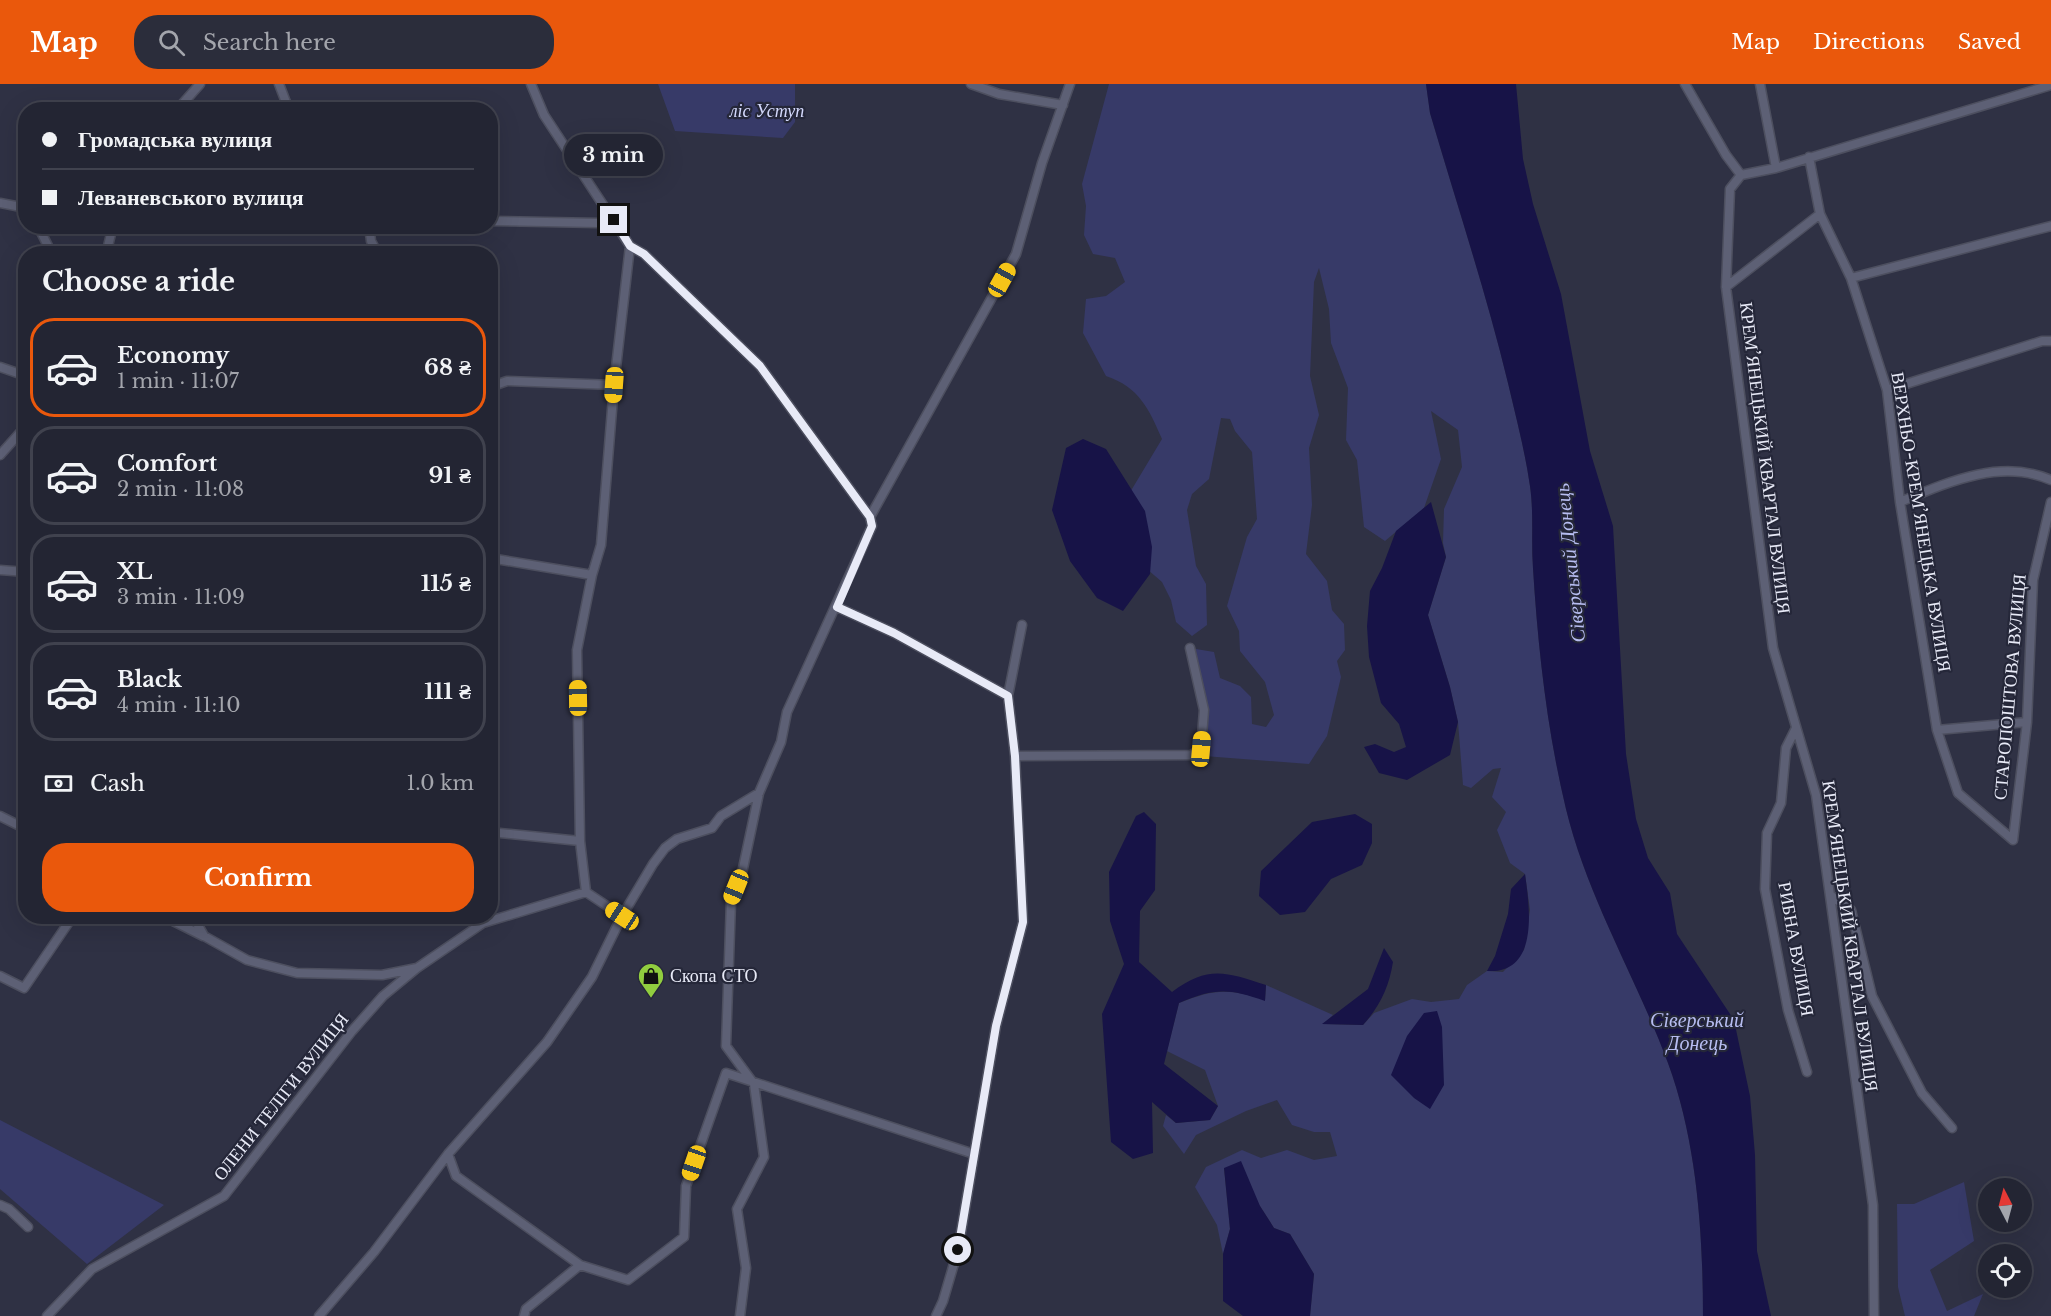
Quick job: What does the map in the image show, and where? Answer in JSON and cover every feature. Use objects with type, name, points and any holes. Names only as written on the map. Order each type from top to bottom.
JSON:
[{"type":"street","points":[[184,102],[201,84]]},
{"type":"street","points":[[279,84],[286,102]]},
{"type":"street","points":[[531,84],[544,115],[630,246],[644,254],[760,366],[870,517],[872,526],[837,607],[787,712],[781,742],[759,793],[742,873],[731,902],[726,1046],[754,1084],[764,1157],[737,1209],[746,1268],[740,1316]]},
{"type":"street","points":[[972,84],[999,94],[1062,105]]},
{"type":"street","points":[[870,517],[1016,254],[1070,84]]},
{"type":"street","points":[[1685,84],[1726,155],[1741,175],[1776,168],[2051,85]]},
{"type":"street","points":[[1761,84],[1776,168]]},
{"type":"street","name":"ВЕРХНЬО-КРЕМ’ЯНЕЦЬКА ВУЛИЦЯ","points":[[1809,157],[1820,214],[1851,278],[1887,390],[1900,502],[1937,730],[1958,793],[2013,840]]},
{"type":"street","name":"КРЕМ’ЯНЕЦЬКИЙ КВАРТАЛ ВУЛИЦЯ","points":[[1741,175],[1730,189],[1726,287],[1773,648],[1816,795],[1873,1205],[1874,1316]]},
{"type":"street","points":[[1,205],[18,207]]},
{"type":"street","points":[[1726,287],[1820,214]]},
{"type":"street","points":[[498,221],[598,223],[614,220]]},
{"type":"street","points":[[1851,278],[2051,226]]},
{"type":"street","points":[[622,916],[586,892],[580,841],[577,650],[592,575],[602,545],[614,385],[630,246]]},
{"type":"street","points":[[1887,390],[2042,341],[2051,341]]},
{"type":"street","points":[[0,367],[18,373]]},
{"type":"street","points":[[498,384],[507,381],[614,385]]},
{"type":"street","points":[[0,455],[18,435]]},
{"type":"street","points":[[1900,502],[1955,479],[2006,470],[2031,471],[2051,480]]},
{"type":"street","name":"СТАРОПОШТОВА ВУЛИЦЯ","points":[[2013,840],[2026,722],[2033,580],[2051,502]]},
{"type":"street","points":[[498,559],[592,575]]},
{"type":"street","points":[[0,570],[18,571]]},
{"type":"street","points":[[837,607],[894,633],[1008,696]]},
{"type":"street","points":[[936,1316],[943,1301],[958,1250],[996,1026],[1023,922],[1015,756],[1008,696],[1022,624]]},
{"type":"street","points":[[1015,756],[1191,755],[1201,749],[1204,710],[1190,648]]},
{"type":"street","points":[[1937,730],[2026,722]]},
{"type":"street","name":"РИБНА ВУЛИЦЯ","points":[[1796,728],[1786,748],[1781,803],[1767,833],[1765,889],[1788,1010],[1807,1072]]},
{"type":"street","points":[[319,1316],[374,1252],[448,1154],[547,1042],[592,977],[622,916],[665,848],[677,839],[712,828],[721,816],[759,793]]},
{"type":"street","points":[[0,816],[18,825]]},
{"type":"street","points":[[498,833],[580,841]]},
{"type":"street","name":"ОЛЕНИ ТЕЛІГИ ВУЛИЦЯ","points":[[498,918],[586,892]]},
{"type":"street","points":[[1830,895],[1851,910],[1872,996],[1922,1094],[1952,1128]]},
{"type":"street","points":[[0,976],[24,988],[68,924]]},
{"type":"street","name":"ОЛЕНИ ТЕЛІГИ ВУЛИЦЯ","points":[[179,924],[248,960],[297,973],[382,975],[417,968]]},
{"type":"street","points":[[197,924],[204,936]]},
{"type":"street","name":"ОЛЕНИ ТЕЛІГИ ВУЛИЦЯ","points":[[47,1316],[92,1269],[224,1196],[352,1031],[382,996],[417,968],[482,924]]},
{"type":"street","points":[[448,1154],[456,1176],[580,1265],[628,1280],[684,1237],[686,1186],[726,1073],[974,1154]]},
{"type":"street","points":[[0,1205],[9,1209],[28,1227]]},
{"type":"street","points":[[524,1316],[526,1309],[580,1265]]},
{"type":"green space","name":"ліс Уступ","points":[[658,84],[795,84],[795,122],[783,138],[675,131]]},
{"type":"green space","points":[[1109,84],[1426,84],[1430,113],[1490,315],[1526,460],[1531,496],[1533,568],[1541,659],[1554,749],[1566,809],[1587,875],[1668,1063],[1686,1124],[1700,1220],[1703,1316],[1310,1316],[1314,1274],[1290,1234],[1274,1228],[1260,1206],[1224,1168],[1230,1229],[1223,1254],[1217,1225],[1195,1187],[1206,1167],[1242,1150],[1261,1158],[1287,1150],[1314,1160],[1337,1156],[1330,1132],[1314,1132],[1292,1125],[1277,1100],[1246,1111],[1196,1135],[1184,1154],[1163,1126],[1166,1115],[1176,1123],[1210,1120],[1218,1106],[1205,1070],[1167,1051],[1179,1003],[1202,995],[1222,992],[1241,993],[1265,1000],[1266,985],[1333,1015],[1323,1024],[1363,1025],[1374,1013],[1412,999],[1431,1002],[1459,999],[1467,985],[1487,971],[1503,972],[1524,950],[1530,910],[1525,874],[1510,863],[1497,830],[1506,812],[1492,797],[1501,768],[1493,769],[1471,788],[1463,785],[1458,722],[1428,615],[1446,557],[1443,543],[1444,509],[1462,467],[1458,430],[1431,411],[1441,459],[1424,508],[1385,541],[1364,527],[1357,460],[1346,440],[1348,388],[1331,343],[1329,309],[1319,268],[1314,282],[1310,376],[1319,415],[1309,448],[1312,505],[1306,554],[1327,581],[1332,610],[1344,624],[1345,650],[1337,661],[1341,677],[1327,736],[1309,764],[1191,755],[1201,749],[1204,710],[1198,682],[1196,649],[1214,652],[1220,678],[1240,686],[1251,697],[1252,724],[1266,727],[1274,715],[1265,682],[1240,651],[1239,631],[1227,606],[1247,537],[1257,519],[1252,452],[1235,431],[1230,419],[1221,418],[1209,479],[1192,494],[1187,510],[1196,566],[1206,584],[1207,625],[1192,636],[1176,622],[1171,600],[1162,582],[1132,556],[1123,504],[1162,439],[1147,409],[1135,393],[1127,386],[1106,376],[1083,333],[1086,299],[1106,296],[1125,282],[1115,258],[1093,254],[1084,235],[1086,206],[1082,184]]},
{"type":"green space","points":[[0,1120],[164,1205],[87,1264],[0,1189]]},
{"type":"green space","points":[[1964,1182],[1974,1241],[1930,1270],[1947,1311],[1978,1296],[1981,1298],[1974,1316],[1905,1316],[1898,1287],[1897,1204],[1914,1204]]},
{"type":"water","name":"Сіверський Донець","points":[[1426,84],[1516,84],[1523,159],[1533,204],[1561,294],[1590,451],[1613,526],[1626,754],[1636,819],[1648,858],[1670,893],[1677,934],[1734,1020],[1750,1096],[1755,1155],[1757,1251],[1771,1316],[1703,1316],[1700,1220],[1686,1124],[1668,1063],[1587,875],[1566,809],[1549,719],[1541,659],[1533,568],[1531,496],[1526,460],[1490,315],[1430,113]]},
{"type":"water","points":[[1083,439],[1106,449],[1145,511],[1152,547],[1150,574],[1123,611],[1097,598],[1070,561],[1052,510],[1066,448]]},
{"type":"water","points":[[1431,502],[1446,557],[1428,615],[1458,722],[1450,755],[1407,780],[1379,773],[1364,747],[1375,744],[1394,752],[1406,747],[1399,724],[1381,703],[1369,657],[1367,626],[1370,591],[1382,568],[1396,531]]},
{"type":"water","points":[[1144,812],[1156,824],[1155,890],[1140,911],[1139,962],[1172,992],[1185,983],[1207,974],[1228,974],[1266,985],[1265,1001],[1231,992],[1212,992],[1179,1003],[1164,1064],[1218,1106],[1210,1120],[1176,1123],[1152,1102],[1153,1153],[1133,1159],[1111,1142],[1102,1014],[1124,964],[1110,921],[1109,872],[1136,816]]},
{"type":"water","points":[[1355,814],[1372,824],[1372,843],[1362,865],[1331,879],[1305,912],[1280,915],[1259,896],[1261,871],[1312,822]]},
{"type":"water","points":[[1525,874],[1529,921],[1523,951],[1516,962],[1504,969],[1487,971],[1495,956],[1508,914],[1511,889]]},
{"type":"water","points":[[1384,948],[1393,962],[1383,996],[1369,1018],[1363,1025],[1322,1024],[1368,989]]},
{"type":"water","points":[[1437,1011],[1442,1027],[1444,1085],[1430,1109],[1414,1098],[1391,1075],[1407,1036],[1424,1013]]},
{"type":"water","points":[[1241,1161],[1260,1206],[1274,1228],[1290,1234],[1314,1274],[1310,1316],[1243,1316],[1223,1301],[1223,1254],[1230,1229],[1224,1168]]},
{"type":"place","name":"Скопа СТО","points":[[651,999]]},
{"type":"route","points":[[614,220],[630,246],[644,254],[760,366],[870,517],[872,526],[837,607],[894,633],[911,645],[1008,696],[1015,756],[1023,922],[996,1026],[958,1250]]}]
